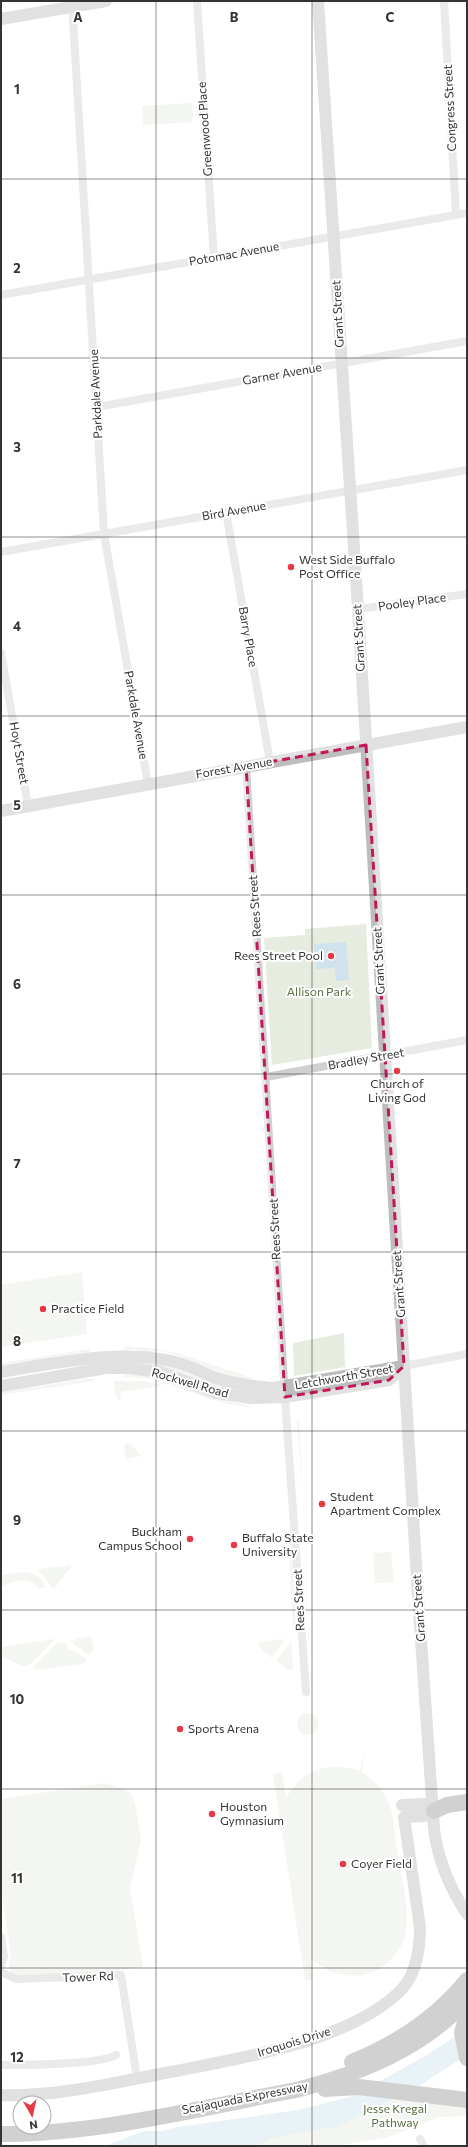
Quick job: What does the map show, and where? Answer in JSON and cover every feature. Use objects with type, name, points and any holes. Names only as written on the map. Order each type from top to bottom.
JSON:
[{"type":"highway","points":[[434,1811],[447,1805],[467,1802]]},
{"type":"highway","points":[[434,1811],[467,1810]]},
{"type":"highway","name":"Scajaquada Expressway","points":[[52,2121],[110,2113],[295,2079],[335,2069],[369,2055],[426,2021],[467,1980]]},
{"type":"highway","name":"Scajaquada Expressway","points":[[1,2134],[33,2134],[118,2123],[296,2090],[379,2063],[415,2042],[443,2022],[467,2000]]},
{"type":"highway","points":[[466,2018],[463,2042],[467,2058]]},
{"type":"highway","points":[[296,2090],[359,2087],[467,2100]]},
{"type":"highway","points":[[1,2123],[12,2123]]},
{"type":"street","points":[[1,20],[73,4],[106,1]]},
{"type":"street","name":"Greenwood Place","points":[[197,1],[214,258]]},
{"type":"street","name":"Grant Street","points":[[318,1],[334,237],[340,364],[358,609],[418,1596],[437,1850],[449,1885],[467,1914]]},
{"type":"street","name":"Congress Street","points":[[444,1],[456,215]]},
{"type":"street","name":"Parkdale Avenue","points":[[73,4],[104,534],[148,784]]},
{"type":"street","name":"Potomac Avenue","points":[[1,295],[467,213]]},
{"type":"street","name":"Garner Avenue","points":[[97,407],[467,341]]},
{"type":"street","name":"Bird Avenue","points":[[1,552],[226,512],[350,492],[467,470]]},
{"type":"street","name":"Barry Place","points":[[226,512],[270,762]]},
{"type":"street","name":"Pooley Place","points":[[358,609],[467,594]]},
{"type":"street","name":"Hoyt Street","points":[[1,653],[28,806]]},
{"type":"street","name":"Forest Avenue","points":[[1,811],[467,727]]},
{"type":"street","name":"Rees Street","points":[[246,766],[285,1392],[306,1692]]},
{"type":"street","name":"Bradley Street","points":[[266,1077],[467,1040]]},
{"type":"street","name":"Letchworth Street","points":[[285,1392],[467,1354]]},
{"type":"street","name":"Rockwell Road","points":[[1,1372],[73,1360],[105,1357],[154,1359],[182,1364],[215,1377],[251,1386],[273,1388],[285,1392]]},
{"type":"street","name":"Rockwell Road","points":[[1,1386],[106,1368],[129,1368],[160,1372],[217,1393],[251,1398],[285,1392]]},
{"type":"street","points":[[402,1805],[424,1804],[434,1811]]},
{"type":"street","name":"Iroquois Drive","points":[[1,2095],[17,2096],[78,2090],[244,2057],[322,2036],[372,2012],[398,1993],[416,1963],[420,1942],[420,1926],[404,1817],[425,1816],[434,1811]]},
{"type":"street","points":[[1,1937],[4,1956],[1,1965]]},
{"type":"street","name":"Tower Rd","points":[[1,1972],[16,1979],[121,1975],[137,2078]]},
{"type":"street","points":[[1,2065],[44,2065],[94,2060],[116,2055]]},
{"type":"highlighted area","points":[[366,745],[404,1366],[389,1380],[285,1397],[246,766]]},
{"type":"green space","points":[[192,103],[193,122],[143,125],[142,106]]},
{"type":"green space","name":"Allison Park","points":[[366,924],[372,1048],[272,1065],[264,938],[305,935],[305,929]]},
{"type":"green space","name":"Practice Field","points":[[82,1272],[87,1334],[1,1347],[1,1285]]},
{"type":"green space","points":[[344,1333],[345,1367],[294,1376],[293,1343]]},
{"type":"green space","points":[[125,1346],[151,1348],[176,1353],[253,1378],[244,1379],[232,1377],[166,1352],[155,1351],[148,1354],[133,1349],[124,1352]]},
{"type":"green space","points":[[90,1349],[89,1352],[1,1366],[1,1363]]},
{"type":"green space","points":[[134,1362],[176,1367],[274,1395],[221,1389]]},
{"type":"green space","points":[[125,1374],[157,1377],[219,1399],[252,1406],[245,1407],[220,1402],[149,1379],[125,1377]]},
{"type":"green space","points":[[93,1378],[95,1381],[1,1395],[1,1392]]},
{"type":"green space","points":[[113,1381],[143,1381],[164,1385],[120,1392],[121,1399],[119,1400],[116,1397]]},
{"type":"green space","points":[[298,1420],[299,1421],[303,1495],[297,1422]]},
{"type":"green space","points":[[127,1443],[131,1444],[141,1456],[126,1459],[124,1446]]},
{"type":"green space","points":[[391,1552],[394,1582],[375,1583],[373,1553]]},
{"type":"green space","points":[[289,1559],[292,1561],[296,1627],[293,1626]]},
{"type":"green space","points":[[72,1565],[55,1588],[52,1589],[47,1580],[38,1571],[39,1569]]},
{"type":"green space","points":[[24,1572],[38,1576],[43,1581],[45,1587],[39,1589],[31,1582],[16,1581],[1,1588],[1,1575]]},
{"type":"green space","points":[[91,1636],[94,1650],[89,1655],[70,1641]]},
{"type":"green space","points":[[55,1639],[31,1664],[22,1666],[1,1656],[1,1647]]},
{"type":"green space","points":[[282,1639],[284,1641],[272,1658],[258,1646],[259,1642]]},
{"type":"green space","points":[[291,1641],[293,1668],[290,1671],[276,1661]]},
{"type":"green space","points":[[58,1642],[64,1642],[68,1645],[67,1648],[86,1658],[86,1662],[82,1664],[35,1670],[34,1666]]},
{"type":"green space","points":[[308,1713],[316,1716],[319,1724],[316,1732],[308,1735],[300,1732],[297,1724],[300,1716]]},
{"type":"green space","name":"Coyer Field","points":[[364,1750],[362,1772],[381,1790],[391,1808],[406,1902],[407,1914],[405,1936],[398,1951],[391,1959],[382,1967],[372,1972],[351,1976],[340,1974],[330,1971],[310,1958],[313,1979],[305,1980],[273,1774],[282,1772],[286,1798],[301,1780],[318,1770],[327,1767],[337,1767],[360,1771]]},
{"type":"green space","points":[[105,1783],[129,1792],[135,1802],[141,1840],[130,1888],[143,1967],[94,1973],[18,1976],[12,1974],[9,1968],[11,1956],[1,1889],[1,1799]]},
{"type":"green space","name":"Jesse Kregal Pathway","points":[[392,2097],[467,2107],[467,2116],[439,2117],[385,2138],[335,2146],[255,2146],[277,2137],[365,2114]]},
{"type":"water","name":"Rees Street Pool","points":[[346,942],[349,980],[336,981],[335,968],[316,969],[314,944]]},
{"type":"water","points":[[467,2029],[467,2055],[414,2089],[339,2126],[277,2137],[255,2146],[105,2146],[144,2131],[162,2131],[178,2127],[298,2110],[353,2096],[425,2056]]},
{"type":"place","name":"West Side Buffalo Post Office","points":[[291,567]]},
{"type":"place","name":"Rees Street Pool","points":[[331,956]]},
{"type":"place","name":"Church of Living God","points":[[397,1071]]},
{"type":"place","name":"Practice Field","points":[[43,1309]]},
{"type":"place","name":"Student Apartment Complex","points":[[322,1504]]},
{"type":"place","name":"Buckham Campus School","points":[[190,1539]]},
{"type":"place","name":"Buffalo State University","points":[[234,1545]]},
{"type":"place","name":"Sports Arena","points":[[180,1729]]},
{"type":"place","name":"Houston Gymnasium","points":[[212,1814]]},
{"type":"place","name":"Coyer Field","points":[[343,1864]]}]
